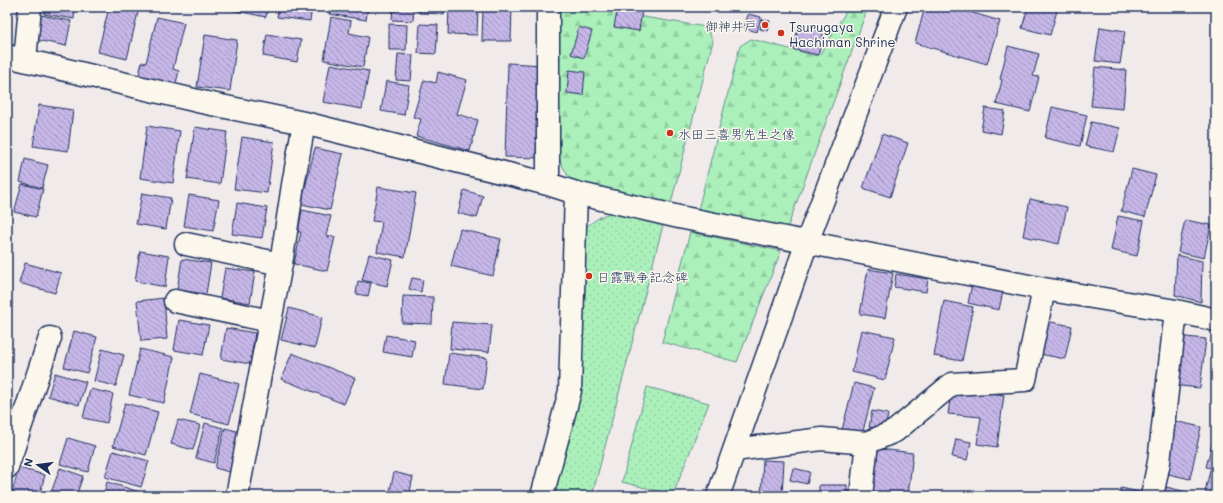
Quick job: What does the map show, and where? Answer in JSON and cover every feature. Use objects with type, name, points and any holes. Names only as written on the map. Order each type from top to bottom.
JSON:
[{"type":"street","points":[[30,7],[16,58],[202,102],[304,123],[679,218],[1044,289],[1176,311],[1216,320]]},
{"type":"street","points":[[548,7],[548,184]]},
{"type":"street","points":[[718,496],[807,242],[896,7]]},
{"type":"street","points":[[237,496],[281,264],[304,123]]},
{"type":"street","points":[[542,496],[570,391],[576,193]]},
{"type":"street","points":[[186,244],[281,264]]},
{"type":"street","points":[[734,450],[822,439],[867,443],[895,431],[952,384],[1025,380],[1044,289]]},
{"type":"street","points":[[176,301],[270,321]]},
{"type":"street","points":[[1152,496],[1159,462],[1176,311]]},
{"type":"street","points":[[7,467],[50,338]]},
{"type":"street","points":[[861,496],[867,443]]},
{"type":"green space","points":[[554,7],[610,7],[612,12],[706,27],[713,41],[671,203],[571,182],[553,147]]},
{"type":"green space","points":[[849,7],[868,7],[787,229],[698,210],[740,46],[751,39],[817,56],[820,54]]},
{"type":"green space","points":[[611,213],[663,225],[592,496],[554,496],[580,394],[586,227],[595,220]]},
{"type":"green space","points":[[690,232],[781,251],[737,362],[662,342]]},
{"type":"green space","points":[[647,387],[709,403],[673,495],[622,482]]},
{"type":"building","points":[[45,7],[75,7],[74,19],[44,14]]},
{"type":"building","points":[[109,7],[139,8],[127,59],[98,52]]},
{"type":"building","points":[[233,7],[268,7],[266,17],[232,10]]},
{"type":"building","points":[[279,7],[312,7],[310,21],[277,17]]},
{"type":"building","points":[[330,7],[368,7],[366,20],[329,14]]},
{"type":"building","points":[[393,7],[414,7],[413,21],[392,20]]},
{"type":"building","points":[[419,7],[444,7],[444,14],[419,13]]},
{"type":"building","points":[[449,7],[478,7],[477,35],[448,34]]},
{"type":"building","points":[[483,7],[512,7],[511,41],[482,41]]},
{"type":"building","points":[[618,7],[642,10],[639,31],[614,27]]},
{"type":"building","points":[[925,7],[953,7],[1000,21],[987,64],[915,43]]},
{"type":"building","points":[[1028,7],[1058,7],[1050,35],[1022,28]]},
{"type":"building","points":[[748,14],[761,17],[757,32],[744,28]]},
{"type":"building","points":[[41,15],[71,21],[66,46],[37,40]]},
{"type":"building","points":[[157,17],[184,23],[173,69],[179,71],[175,87],[138,79],[142,62],[146,63]]},
{"type":"building","points":[[331,17],[351,21],[349,33],[368,37],[363,67],[324,60]]},
{"type":"building","name":"御神井戸","points":[[762,19],[770,21],[767,31],[760,29]]},
{"type":"building","points":[[389,24],[407,25],[406,50],[389,50]]},
{"type":"building","points":[[420,24],[438,25],[436,54],[418,53]]},
{"type":"building","points":[[799,25],[824,31],[818,55],[793,49]]},
{"type":"building","points":[[579,27],[592,31],[584,58],[571,54]]},
{"type":"building","points":[[1100,27],[1125,31],[1120,64],[1095,61]]},
{"type":"building","points":[[267,34],[301,40],[297,62],[263,56]]},
{"type":"building","points":[[205,35],[237,40],[230,91],[197,87]]},
{"type":"building","points":[[1008,46],[1039,54],[1033,76],[1039,77],[1030,112],[996,104]]},
{"type":"building","points":[[398,54],[413,55],[411,81],[396,80]]},
{"type":"building","points":[[508,63],[544,65],[541,158],[505,157]]},
{"type":"building","points":[[330,64],[369,71],[362,109],[323,102]]},
{"type":"building","points":[[1095,67],[1126,70],[1123,109],[1091,106]]},
{"type":"building","points":[[569,70],[585,72],[583,95],[567,93]]},
{"type":"building","points":[[438,72],[467,80],[457,114],[478,120],[470,151],[416,136],[421,119],[413,117],[424,80],[436,83]]},
{"type":"building","points":[[386,81],[409,85],[404,115],[381,111]]},
{"type":"building","points":[[39,105],[73,110],[68,151],[33,146]]},
{"type":"building","points":[[1052,107],[1087,115],[1080,146],[1045,138]]},
{"type":"building","points":[[985,108],[1005,111],[1001,134],[981,130]]},
{"type":"building","points":[[1091,122],[1120,128],[1114,152],[1085,146]]},
{"type":"building","points":[[147,126],[180,131],[173,183],[140,178]]},
{"type":"building","points":[[195,127],[227,132],[220,184],[187,179]]},
{"type":"building","points":[[882,134],[908,143],[890,197],[863,188]]},
{"type":"building","points":[[242,137],[274,142],[267,193],[234,189]]},
{"type":"building","points":[[315,148],[343,154],[330,210],[301,204]]},
{"type":"building","points":[[25,159],[48,165],[42,188],[20,182]]},
{"type":"building","points":[[1132,169],[1156,175],[1145,217],[1121,211]]},
{"type":"building","points":[[22,184],[43,189],[36,217],[14,212]]},
{"type":"building","points":[[378,187],[416,193],[405,257],[377,252],[382,222],[372,221]]},
{"type":"building","points":[[464,190],[483,196],[477,218],[458,213]]},
{"type":"building","points":[[142,193],[171,198],[166,229],[136,224]]},
{"type":"building","points":[[189,195],[219,200],[213,231],[184,226]]},
{"type":"building","points":[[1030,199],[1067,207],[1059,244],[1023,236]]},
{"type":"building","points":[[237,203],[267,208],[262,238],[232,234]]},
{"type":"building","points":[[302,210],[331,216],[326,236],[335,237],[327,271],[294,264],[301,232],[298,232]]},
{"type":"building","points":[[1118,216],[1144,221],[1137,256],[1111,250]]},
{"type":"building","points":[[1185,220],[1211,225],[1204,258],[1178,252]]},
{"type":"building","points":[[460,229],[501,239],[493,276],[451,266]]},
{"type":"building","points":[[140,251],[169,256],[165,287],[135,281]]},
{"type":"building","points":[[369,254],[393,260],[387,286],[362,280]]},
{"type":"building","points":[[1177,255],[1202,261],[1201,302],[1175,295]]},
{"type":"building","points":[[182,259],[211,263],[206,294],[177,290]]},
{"type":"building","points":[[25,263],[61,273],[55,293],[19,283]]},
{"type":"building","points":[[225,268],[255,272],[250,303],[220,298]]},
{"type":"building","points":[[868,269],[893,273],[885,318],[860,314]]},
{"type":"building","points":[[896,274],[928,279],[926,292],[894,287]]},
{"type":"building","points":[[412,278],[423,280],[421,292],[409,289]]},
{"type":"building","points":[[358,281],[371,283],[368,296],[356,294]]},
{"type":"building","points":[[972,284],[1003,291],[999,310],[968,303]]},
{"type":"building","points":[[403,296],[433,297],[432,324],[402,323]]},
{"type":"building","points":[[164,298],[167,339],[141,341],[137,301]]},
{"type":"building","points":[[944,301],[973,307],[962,361],[934,356]]},
{"type":"building","points":[[289,308],[322,317],[315,348],[281,340]]},
{"type":"building","points":[[179,320],[209,325],[203,355],[174,350]]},
{"type":"building","points":[[1041,320],[1072,326],[1065,359],[1035,353]]},
{"type":"building","points":[[452,322],[492,325],[489,352],[450,349]]},
{"type":"building","points":[[226,328],[255,333],[250,364],[221,359]]},
{"type":"building","points":[[861,330],[895,337],[885,380],[852,372]]},
{"type":"building","points":[[74,331],[97,337],[87,373],[64,367]]},
{"type":"building","points":[[386,335],[415,340],[412,357],[383,352]]},
{"type":"building","points":[[1177,336],[1206,339],[1200,388],[1171,385]]},
{"type":"building","points":[[102,349],[124,355],[116,386],[94,381]]},
{"type":"building","points":[[140,349],[174,357],[164,403],[129,395]]},
{"type":"building","points":[[292,353],[355,378],[344,404],[281,379]]},
{"type":"building","points":[[449,353],[487,358],[483,389],[445,384]]},
{"type":"building","points":[[55,373],[86,382],[79,405],[48,396]]},
{"type":"building","points":[[200,374],[239,384],[229,424],[190,414]]},
{"type":"building","points":[[854,383],[874,388],[862,435],[842,430]]},
{"type":"building","points":[[952,387],[1004,395],[997,447],[977,444],[981,417],[948,414]]},
{"type":"building","points":[[90,389],[113,394],[107,423],[83,418]]},
{"type":"building","points":[[125,403],[158,412],[146,455],[113,446]]},
{"type":"building","points":[[872,411],[888,414],[885,430],[869,427]]},
{"type":"building","points":[[178,420],[200,425],[193,450],[171,444]]},
{"type":"building","points":[[1170,420],[1201,427],[1190,479],[1164,473]]},
{"type":"building","points":[[205,423],[223,428],[214,463],[196,458]]},
{"type":"building","points":[[225,428],[244,433],[233,473],[215,468]]},
{"type":"building","points":[[68,438],[95,446],[88,472],[60,464]]},
{"type":"building","points":[[956,439],[971,442],[967,460],[952,457]]},
{"type":"building","points":[[1212,444],[1216,445],[1216,469],[1206,467]]},
{"type":"building","points":[[872,448],[913,453],[908,496],[866,496]]},
{"type":"building","points":[[113,451],[149,461],[141,487],[105,477]]},
{"type":"building","points":[[763,460],[784,461],[782,496],[761,496]]},
{"type":"building","points":[[19,468],[45,475],[39,496],[11,496]]},
{"type":"building","points":[[60,468],[83,476],[76,496],[69,496],[52,490]]},
{"type":"building","points":[[793,468],[810,472],[807,484],[790,480]]},
{"type":"building","points":[[1210,470],[1216,472],[1216,495],[1205,492]]},
{"type":"building","points":[[394,472],[413,477],[409,496],[389,496]]},
{"type":"building","points":[[107,482],[140,492],[139,496],[103,496]]},
{"type":"building","points":[[819,485],[847,485],[847,496],[819,496]]},
{"type":"building","points":[[1166,487],[1191,493],[1190,496],[1164,496]]},
{"type":"building","points":[[1121,488],[1143,493],[1143,496],[1119,496]]},
{"type":"place","name":"御神井戸","points":[[765,25]]},
{"type":"place","name":"Tsurugaya Hachiman Shrine","points":[[781,33]]},
{"type":"place","name":"水田三喜男先生之像","points":[[670,133]]},
{"type":"place","name":"日露戰争記念碑","points":[[589,276]]}]
